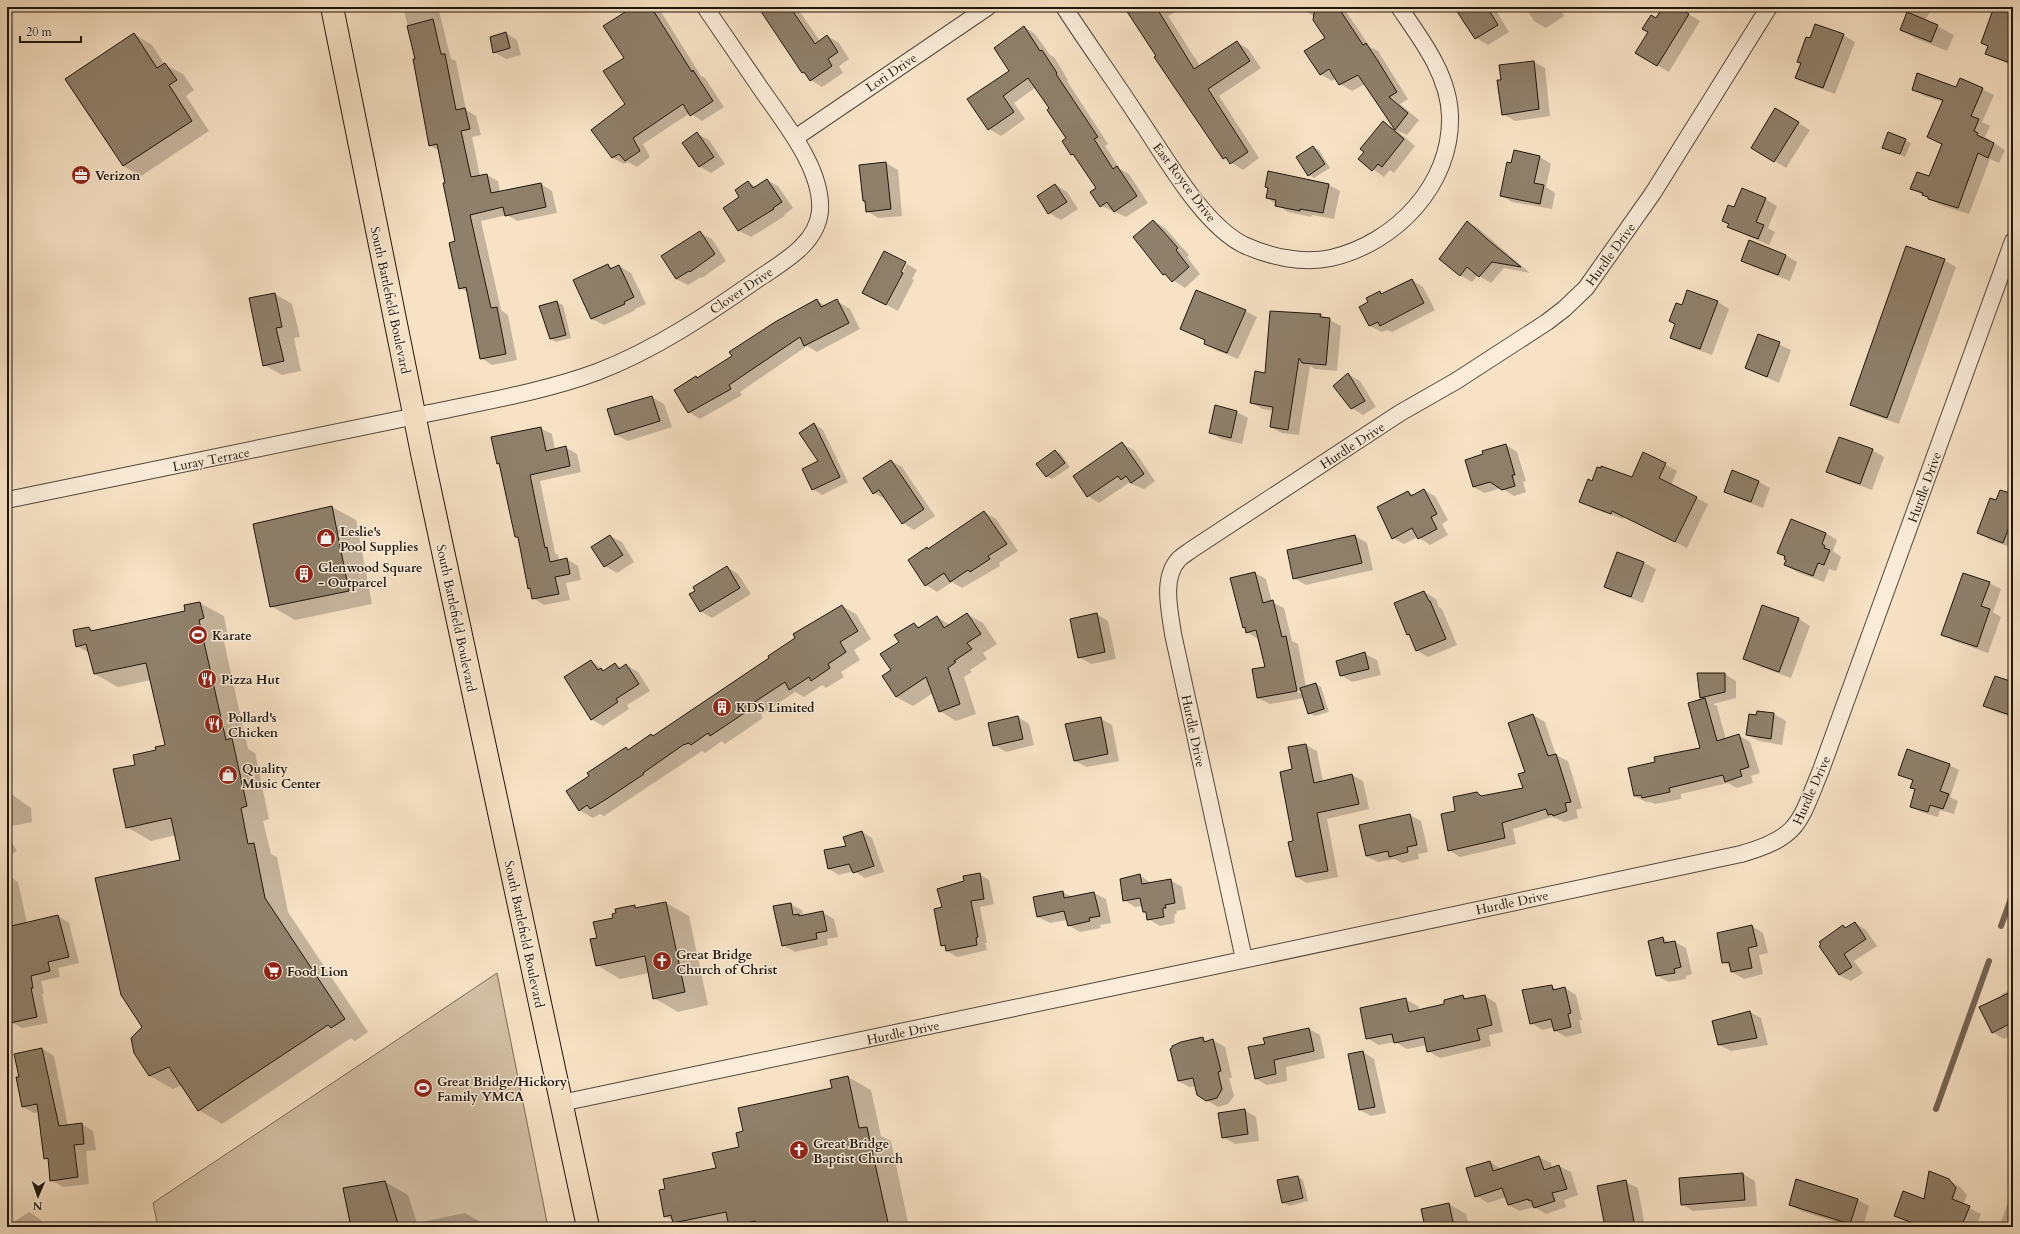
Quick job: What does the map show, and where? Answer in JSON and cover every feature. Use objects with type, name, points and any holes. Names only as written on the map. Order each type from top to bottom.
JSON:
[{"type":"main road","name":"South Battlefield Boulevard","points":[[332,7],[415,416],[588,1227]]},
{"type":"street","name":"Clover Drive","points":[[415,416],[551,386],[596,372],[658,343],[727,301],[790,257],[803,246],[817,227],[820,199],[810,165],[794,138],[705,7]]},
{"type":"street","name":"Lori Drive","points":[[794,138],[988,7]]},
{"type":"street","name":"East Royce Drive","points":[[1064,7],[1182,181],[1212,221],[1244,245],[1282,258],[1312,260],[1331,258],[1358,250],[1386,234],[1412,213],[1425,196],[1442,162],[1449,134],[1450,114],[1441,76],[1399,7]]},
{"type":"street","name":"Hurdle Drive","points":[[1244,960],[1173,634],[1168,590],[1174,567],[1179,559],[1191,550],[1400,413],[1456,381],[1547,322],[1564,309],[1586,288],[1644,205],[1769,7]]},
{"type":"street","name":"Hurdle Drive","points":[[561,1103],[1741,854],[1778,841],[1790,833],[1798,823],[1822,770],[2013,241]]},
{"type":"street","name":"Luray Terrace","points":[[7,500],[415,416]]},
{"type":"shaded area","name":"Great Bridge/Hickory Family YMCA","points":[[497,973],[548,1227],[158,1227],[153,1203]]},
{"type":"building","points":[[633,7],[651,7],[692,72],[693,70],[713,101],[690,116],[683,104],[633,138],[640,151],[625,161],[619,154],[612,158],[591,130],[625,104],[603,71],[624,58],[603,26]]},
{"type":"building","points":[[758,7],[790,7],[815,44],[827,35],[838,52],[828,59],[832,66],[810,81],[804,72],[802,73]]},
{"type":"building","points":[[1124,7],[1156,7],[1194,69],[1237,41],[1250,61],[1208,89],[1248,152],[1230,164],[1226,157],[1223,159],[1154,57],[1156,56]]},
{"type":"building","points":[[1315,7],[1338,7],[1363,45],[1366,43],[1378,61],[1397,92],[1389,97],[1408,113],[1395,130],[1358,75],[1339,85],[1329,69],[1320,75],[1304,51],[1325,38],[1313,20]]},
{"type":"building","points":[[1454,7],[1487,7],[1498,25],[1475,39]]},
{"type":"building","points":[[1663,7],[1678,7],[1689,14],[1657,66],[1635,53],[1648,32],[1642,29],[1651,15],[1656,18]]},
{"type":"building","points":[[1994,7],[2013,7],[2013,64],[1985,54],[1988,46],[1981,43]]},
{"type":"building","points":[[1907,12],[1938,25],[1931,42],[1900,30]]},
{"type":"building","points":[[433,19],[441,54],[445,54],[456,110],[465,108],[470,129],[461,131],[471,177],[487,174],[491,193],[541,183],[546,207],[505,216],[503,207],[470,215],[491,308],[497,307],[506,354],[480,359],[466,287],[459,289],[449,243],[455,241],[443,183],[445,183],[437,144],[429,146],[413,59],[415,59],[407,26]]},
{"type":"building","points":[[1815,24],[1844,34],[1823,88],[1795,78],[1801,63],[1797,62],[1806,37],[1810,38]]},
{"type":"building","points":[[1024,26],[1040,51],[1042,50],[1057,73],[1056,74],[1098,137],[1094,139],[1113,169],[1117,166],[1137,196],[1114,212],[1107,202],[1100,207],[1090,192],[1096,188],[1073,154],[1071,155],[1062,141],[1066,138],[1047,110],[1049,108],[1028,78],[1003,96],[1014,112],[988,130],[967,99],[1009,71],[994,48]]},
{"type":"building","points":[[506,32],[510,48],[493,53],[490,37]]},
{"type":"building","name":"Verizon","points":[[134,33],[157,68],[165,63],[177,80],[169,85],[192,121],[123,166],[65,79]]},
{"type":"building","points":[[1534,61],[1539,109],[1502,115],[1497,80],[1501,80],[1499,65]]},
{"type":"building","points":[[1917,73],[1956,87],[1960,78],[1983,88],[1971,116],[1979,119],[1974,131],[1978,133],[1977,135],[1994,143],[1988,158],[1978,153],[1958,208],[1928,199],[1928,197],[1922,195],[1923,193],[1910,189],[1917,172],[1929,176],[1942,144],[1927,137],[1943,100],[1912,90]]},
{"type":"building","points":[[1775,108],[1799,122],[1774,162],[1751,148]]},
{"type":"building","points":[[1383,121],[1404,139],[1382,167],[1378,164],[1372,171],[1358,159],[1364,152],[1360,149]]},
{"type":"building","points":[[697,132],[714,157],[699,167],[682,143]]},
{"type":"building","points":[[1888,132],[1906,139],[1900,154],[1882,148]]},
{"type":"building","points":[[1313,146],[1325,164],[1308,176],[1296,157]]},
{"type":"building","points":[[1514,150],[1540,156],[1534,183],[1544,185],[1540,204],[1500,196],[1507,162],[1511,163]]},
{"type":"building","points":[[886,162],[891,209],[866,212],[865,201],[863,201],[859,165]]},
{"type":"building","points":[[1268,171],[1329,184],[1323,213],[1300,209],[1300,211],[1275,206],[1276,200],[1266,198],[1268,188],[1265,187]]},
{"type":"building","points":[[767,179],[782,202],[773,208],[774,209],[738,231],[723,208],[739,197],[735,190],[748,181],[753,188]]},
{"type":"building","points":[[1055,184],[1067,202],[1048,214],[1037,196]]},
{"type":"building","points":[[1742,188],[1766,198],[1756,222],[1764,225],[1758,239],[1727,227],[1729,224],[1722,221],[1728,205],[1734,207]]},
{"type":"building","points":[[1153,220],[1178,248],[1176,250],[1189,267],[1172,282],[1165,274],[1163,275],[1133,237]]},
{"type":"building","points":[[1467,221],[1521,267],[1492,262],[1479,277],[1467,267],[1460,276],[1439,259]]},
{"type":"building","points":[[700,231],[715,254],[690,272],[689,271],[676,279],[661,256]]},
{"type":"building","points":[[1749,240],[1786,255],[1778,275],[1741,261]]},
{"type":"building","points":[[1906,246],[1945,259],[1887,418],[1850,405]]},
{"type":"building","points":[[884,251],[906,262],[901,272],[903,273],[886,305],[862,293]]},
{"type":"building","points":[[608,264],[610,269],[619,265],[634,297],[624,302],[625,304],[591,319],[573,280]]},
{"type":"building","points":[[1412,279],[1424,303],[1380,326],[1378,322],[1369,326],[1359,307],[1368,302],[1366,298],[1380,291],[1381,294]]},
{"type":"building","points":[[1196,290],[1246,310],[1227,353],[1204,344],[1205,340],[1180,329]]},
{"type":"building","points":[[1687,290],[1718,301],[1700,349],[1670,338],[1675,324],[1669,321],[1676,303],[1682,305]]},
{"type":"building","points":[[275,293],[282,327],[276,328],[284,361],[263,366],[249,298]]},
{"type":"building","points":[[817,299],[821,307],[837,299],[849,323],[804,346],[800,337],[729,385],[731,389],[688,413],[674,390],[696,376],[697,378],[732,356],[729,352],[775,322]]},
{"type":"building","points":[[557,301],[566,335],[550,339],[539,306]]},
{"type":"building","points":[[1270,311],[1321,314],[1320,317],[1330,318],[1326,365],[1302,363],[1299,358],[1288,430],[1270,427],[1273,407],[1250,403],[1255,371],[1265,373]]},
{"type":"building","points":[[1758,334],[1780,342],[1767,377],[1745,368]]},
{"type":"building","points":[[1348,373],[1365,401],[1351,409],[1333,386]]},
{"type":"building","points":[[652,396],[660,421],[615,435],[607,409]]},
{"type":"building","points":[[1215,405],[1237,411],[1231,438],[1209,433]]},
{"type":"building","points":[[814,423],[840,477],[812,490],[802,469],[818,461],[799,433]]},
{"type":"building","points":[[541,427],[546,451],[566,446],[570,466],[530,475],[545,548],[547,547],[550,562],[567,558],[570,574],[555,577],[559,594],[532,599],[530,588],[528,589],[518,537],[515,537],[499,463],[497,464],[491,437]]},
{"type":"building","points":[[1839,437],[1873,449],[1860,484],[1826,472]]},
{"type":"building","points":[[1122,442],[1144,474],[1131,483],[1126,476],[1121,480],[1118,476],[1087,497],[1073,476]]},
{"type":"building","points":[[1506,444],[1515,475],[1512,475],[1515,486],[1502,490],[1490,482],[1473,487],[1465,460],[1483,454],[1482,451]]},
{"type":"building","points":[[1055,450],[1065,463],[1046,477],[1036,464]]},
{"type":"building","points":[[1643,452],[1666,463],[1659,478],[1697,497],[1675,542],[1612,511],[1611,514],[1579,502],[1588,479],[1592,481],[1597,467],[1601,468],[1601,466],[1632,477]]},
{"type":"building","points":[[891,460],[924,509],[902,524],[879,490],[873,494],[863,478]]},
{"type":"building","points":[[1732,470],[1759,481],[1751,502],[1724,492]]},
{"type":"building","points":[[1424,489],[1437,514],[1431,517],[1437,529],[1418,539],[1412,528],[1392,539],[1377,507],[1408,491],[1411,496]]},
{"type":"building","points":[[2000,490],[2013,494],[2013,528],[2009,527],[2003,543],[1977,533],[1990,498],[1996,500]]},
{"type":"building","name":"Glenwood Square - Outparcel","points":[[332,506],[349,591],[270,607],[253,524]]},
{"type":"building","points":[[984,511],[1007,544],[988,556],[990,559],[970,572],[968,570],[950,582],[944,573],[925,586],[908,560],[927,547],[928,549]]},
{"type":"building","points":[[1791,519],[1826,533],[1822,544],[1825,546],[1824,548],[1830,550],[1824,565],[1818,563],[1813,576],[1784,565],[1786,560],[1784,559],[1785,556],[1777,553]]},
{"type":"building","points":[[610,535],[623,555],[604,567],[591,547]]},
{"type":"building","points":[[1355,535],[1362,563],[1293,579],[1287,550]]},
{"type":"building","points":[[1617,552],[1644,562],[1631,597],[1604,587]]},
{"type":"building","points":[[727,566],[740,588],[700,612],[689,594],[695,591],[693,587]]},
{"type":"building","points":[[1255,572],[1263,603],[1273,600],[1282,637],[1286,636],[1297,691],[1257,698],[1252,669],[1265,667],[1256,630],[1246,633],[1245,627],[1243,628],[1230,578]]},
{"type":"building","points":[[1963,573],[1990,582],[1981,606],[1990,609],[1977,647],[1941,635]]},
{"type":"building","points":[[1424,591],[1430,601],[1446,639],[1416,651],[1409,634],[1407,635],[1394,603]]},
{"type":"building","points":[[200,602],[204,618],[199,620],[226,740],[232,738],[247,806],[241,808],[248,844],[254,843],[265,898],[345,1019],[331,1028],[328,1025],[198,1111],[169,1067],[149,1076],[134,1053],[131,1038],[142,1027],[121,995],[95,878],[180,860],[171,818],[126,828],[113,769],[135,765],[133,755],[156,750],[155,747],[165,745],[146,663],[94,674],[86,644],[76,647],[73,630],[89,627],[91,631],[185,611],[184,605]]},
{"type":"building","points":[[842,605],[858,631],[840,642],[846,652],[828,664],[830,668],[811,681],[809,677],[789,690],[785,682],[747,707],[749,710],[710,736],[708,733],[691,745],[689,743],[683,745],[643,773],[644,774],[605,800],[590,809],[587,805],[579,811],[566,791],[589,776],[587,773],[626,747],[628,750],[651,734],[653,736],[769,658],[768,656],[795,638],[793,634]]},
{"type":"building","points":[[1762,605],[1799,618],[1779,672],[1743,659]]},
{"type":"building","points":[[967,613],[981,634],[967,643],[972,649],[954,661],[956,662],[948,668],[960,704],[939,712],[926,677],[896,697],[882,676],[891,670],[880,654],[899,642],[894,635],[914,623],[918,628],[937,616],[944,628]]},
{"type":"building","points":[[1097,613],[1105,652],[1078,658],[1070,619]]},
{"type":"building","points":[[1365,652],[1369,669],[1340,676],[1336,661]]},
{"type":"building","points":[[591,660],[598,670],[601,668],[603,671],[615,663],[619,669],[626,664],[639,684],[616,699],[618,702],[591,720],[564,677]]},
{"type":"building","points":[[1697,673],[1725,673],[1725,692],[1700,698]]},
{"type":"building","points":[[1995,676],[2013,682],[2013,716],[1983,706]]},
{"type":"building","points":[[1316,683],[1324,709],[1308,714],[1300,688]]},
{"type":"building","points":[[1705,698],[1717,741],[1739,734],[1749,767],[1740,770],[1742,776],[1725,782],[1723,775],[1669,788],[1670,792],[1642,798],[1641,795],[1634,796],[1628,768],[1655,762],[1654,757],[1700,748],[1688,703]]},
{"type":"building","points":[[1757,711],[1774,713],[1771,739],[1746,735],[1749,714],[1756,715]]},
{"type":"building","points":[[1533,714],[1548,756],[1556,754],[1571,802],[1565,803],[1567,811],[1553,816],[1552,814],[1548,815],[1546,809],[1502,823],[1505,838],[1448,851],[1441,814],[1455,811],[1453,797],[1477,792],[1481,796],[1523,788],[1518,774],[1525,772],[1508,723]]},
{"type":"building","points":[[1018,716],[1023,739],[993,746],[988,723]]},
{"type":"building","points":[[1101,717],[1108,754],[1074,761],[1065,724]]},
{"type":"building","points":[[1306,744],[1314,783],[1352,774],[1359,804],[1317,813],[1328,871],[1296,877],[1288,842],[1293,841],[1280,772],[1292,769],[1288,747]]},
{"type":"building","points":[[1907,749],[1950,764],[1940,791],[1949,794],[1943,809],[1930,805],[1928,812],[1910,807],[1915,789],[1910,788],[1913,780],[1898,775]]},
{"type":"building","points":[[1410,814],[1417,845],[1407,847],[1408,852],[1389,857],[1388,851],[1366,856],[1359,825]]},
{"type":"building","points":[[862,831],[874,866],[853,873],[849,864],[828,869],[824,850],[846,846],[843,837]]},
{"type":"building","points":[[980,873],[984,899],[971,901],[978,937],[976,938],[977,945],[946,951],[945,945],[941,946],[934,909],[942,907],[937,889],[964,881],[963,876]]},
{"type":"building","points":[[1140,874],[1142,884],[1171,879],[1175,903],[1165,905],[1166,908],[1163,908],[1164,917],[1147,920],[1146,912],[1143,912],[1140,898],[1123,901],[1120,879]]},
{"type":"building","points":[[1063,891],[1064,898],[1094,892],[1100,916],[1089,918],[1090,921],[1068,926],[1064,911],[1037,917],[1033,897]]},
{"type":"building","name":"Great Bridge Church of Christ","points":[[666,902],[685,992],[653,999],[645,956],[596,966],[590,939],[597,938],[593,922],[613,918],[612,914],[616,913],[615,909],[635,905],[635,908]]},
{"type":"building","points":[[791,903],[793,915],[799,914],[799,916],[823,911],[827,931],[816,933],[817,939],[782,946],[773,906]]},
{"type":"building","points":[[58,915],[69,957],[48,962],[50,971],[31,976],[33,988],[31,988],[37,1017],[10,1023],[7,1009],[7,927]]},
{"type":"building","points":[[1855,922],[1866,939],[1844,954],[1852,967],[1839,975],[1819,946],[1821,944],[1819,942],[1843,925],[1845,928]]},
{"type":"building","points":[[1752,925],[1757,946],[1748,948],[1752,968],[1731,972],[1729,962],[1722,963],[1717,933]]},
{"type":"building","points":[[1663,937],[1664,943],[1675,941],[1681,967],[1674,969],[1675,973],[1656,976],[1648,941]]},
{"type":"building","points":[[1552,985],[1553,990],[1565,987],[1571,1013],[1568,1014],[1571,1027],[1554,1031],[1551,1019],[1530,1024],[1522,990]]},
{"type":"building","points":[[2013,991],[2013,1022],[1992,1033],[1979,1007]]},
{"type":"building","points":[[1463,995],[1464,999],[1485,995],[1492,1025],[1477,1029],[1480,1040],[1427,1052],[1424,1037],[1394,1043],[1392,1034],[1366,1039],[1360,1008],[1406,998],[1409,1012],[1444,1004],[1444,1000]]},
{"type":"building","points":[[1750,1011],[1757,1038],[1718,1045],[1712,1021]]},
{"type":"building","points":[[1309,1028],[1314,1051],[1274,1060],[1276,1074],[1255,1079],[1248,1047],[1265,1044],[1263,1038]]},
{"type":"building","points":[[1203,1037],[1204,1042],[1213,1039],[1221,1071],[1218,1072],[1222,1089],[1217,1098],[1206,1101],[1197,1095],[1193,1078],[1178,1081],[1170,1049],[1172,1046],[1181,1042]]},
{"type":"building","points":[[42,1048],[59,1126],[82,1123],[84,1144],[74,1145],[78,1177],[50,1181],[48,1158],[44,1159],[37,1104],[22,1107],[16,1077],[19,1077],[14,1054]]},
{"type":"building","points":[[1363,1051],[1375,1107],[1359,1110],[1348,1054]]},
{"type":"building","name":"Great Bridge Baptist Church","points":[[848,1076],[859,1128],[867,1127],[889,1227],[757,1227],[755,1221],[729,1227],[726,1212],[673,1223],[671,1215],[664,1217],[659,1190],[665,1189],[663,1179],[716,1168],[712,1153],[739,1147],[736,1133],[743,1131],[738,1108],[832,1088],[830,1080]]},
{"type":"building","points":[[1245,1109],[1248,1134],[1222,1138],[1218,1113]]},
{"type":"building","points":[[1539,1156],[1544,1170],[1559,1165],[1567,1189],[1552,1193],[1555,1201],[1534,1208],[1531,1200],[1529,1201],[1528,1199],[1508,1205],[1502,1188],[1475,1197],[1466,1168],[1490,1161],[1493,1171]]},
{"type":"building","points":[[1929,1171],[1949,1179],[1956,1188],[1952,1199],[1970,1206],[1961,1227],[1924,1227],[1894,1216],[1903,1191],[1924,1199]]},
{"type":"building","points":[[1743,1173],[1745,1200],[1681,1205],[1679,1178]]},
{"type":"building","points":[[1298,1176],[1303,1198],[1282,1203],[1277,1180]]},
{"type":"building","points":[[1796,1179],[1858,1199],[1850,1224],[1789,1205]]},
{"type":"building","points":[[1626,1180],[1635,1227],[1605,1227],[1597,1186]]},
{"type":"building","points":[[385,1181],[399,1227],[351,1227],[343,1188]]},
{"type":"building","points":[[1449,1203],[1454,1227],[1425,1227],[1421,1209]]},
{"type":"waterway","points":[[2001,926],[2013,893]]},
{"type":"waterway","points":[[1936,1109],[1989,961]]},
{"type":"place","name":"Verizon","points":[[81,175]]},
{"type":"place","name":"Leslie's Pool Supplies","points":[[326,538]]},
{"type":"place","name":"Glenwood Square - Outparcel","points":[[304,574]]},
{"type":"place","name":"Karate","points":[[198,635]]},
{"type":"place","name":"Pizza Hut","points":[[207,679]]},
{"type":"place","name":"KDS Limited","points":[[722,707]]},
{"type":"place","name":"Pollard's Chicken","points":[[214,724]]},
{"type":"place","name":"Quality Music Center","points":[[228,775]]},
{"type":"place","name":"Great Bridge Church of Christ","points":[[662,961]]},
{"type":"place","name":"Food Lion","points":[[273,971]]},
{"type":"place","name":"Great Bridge/Hickory Family YMCA","points":[[423,1088]]},
{"type":"place","name":"Great Bridge Baptist Church","points":[[799,1150]]}]
